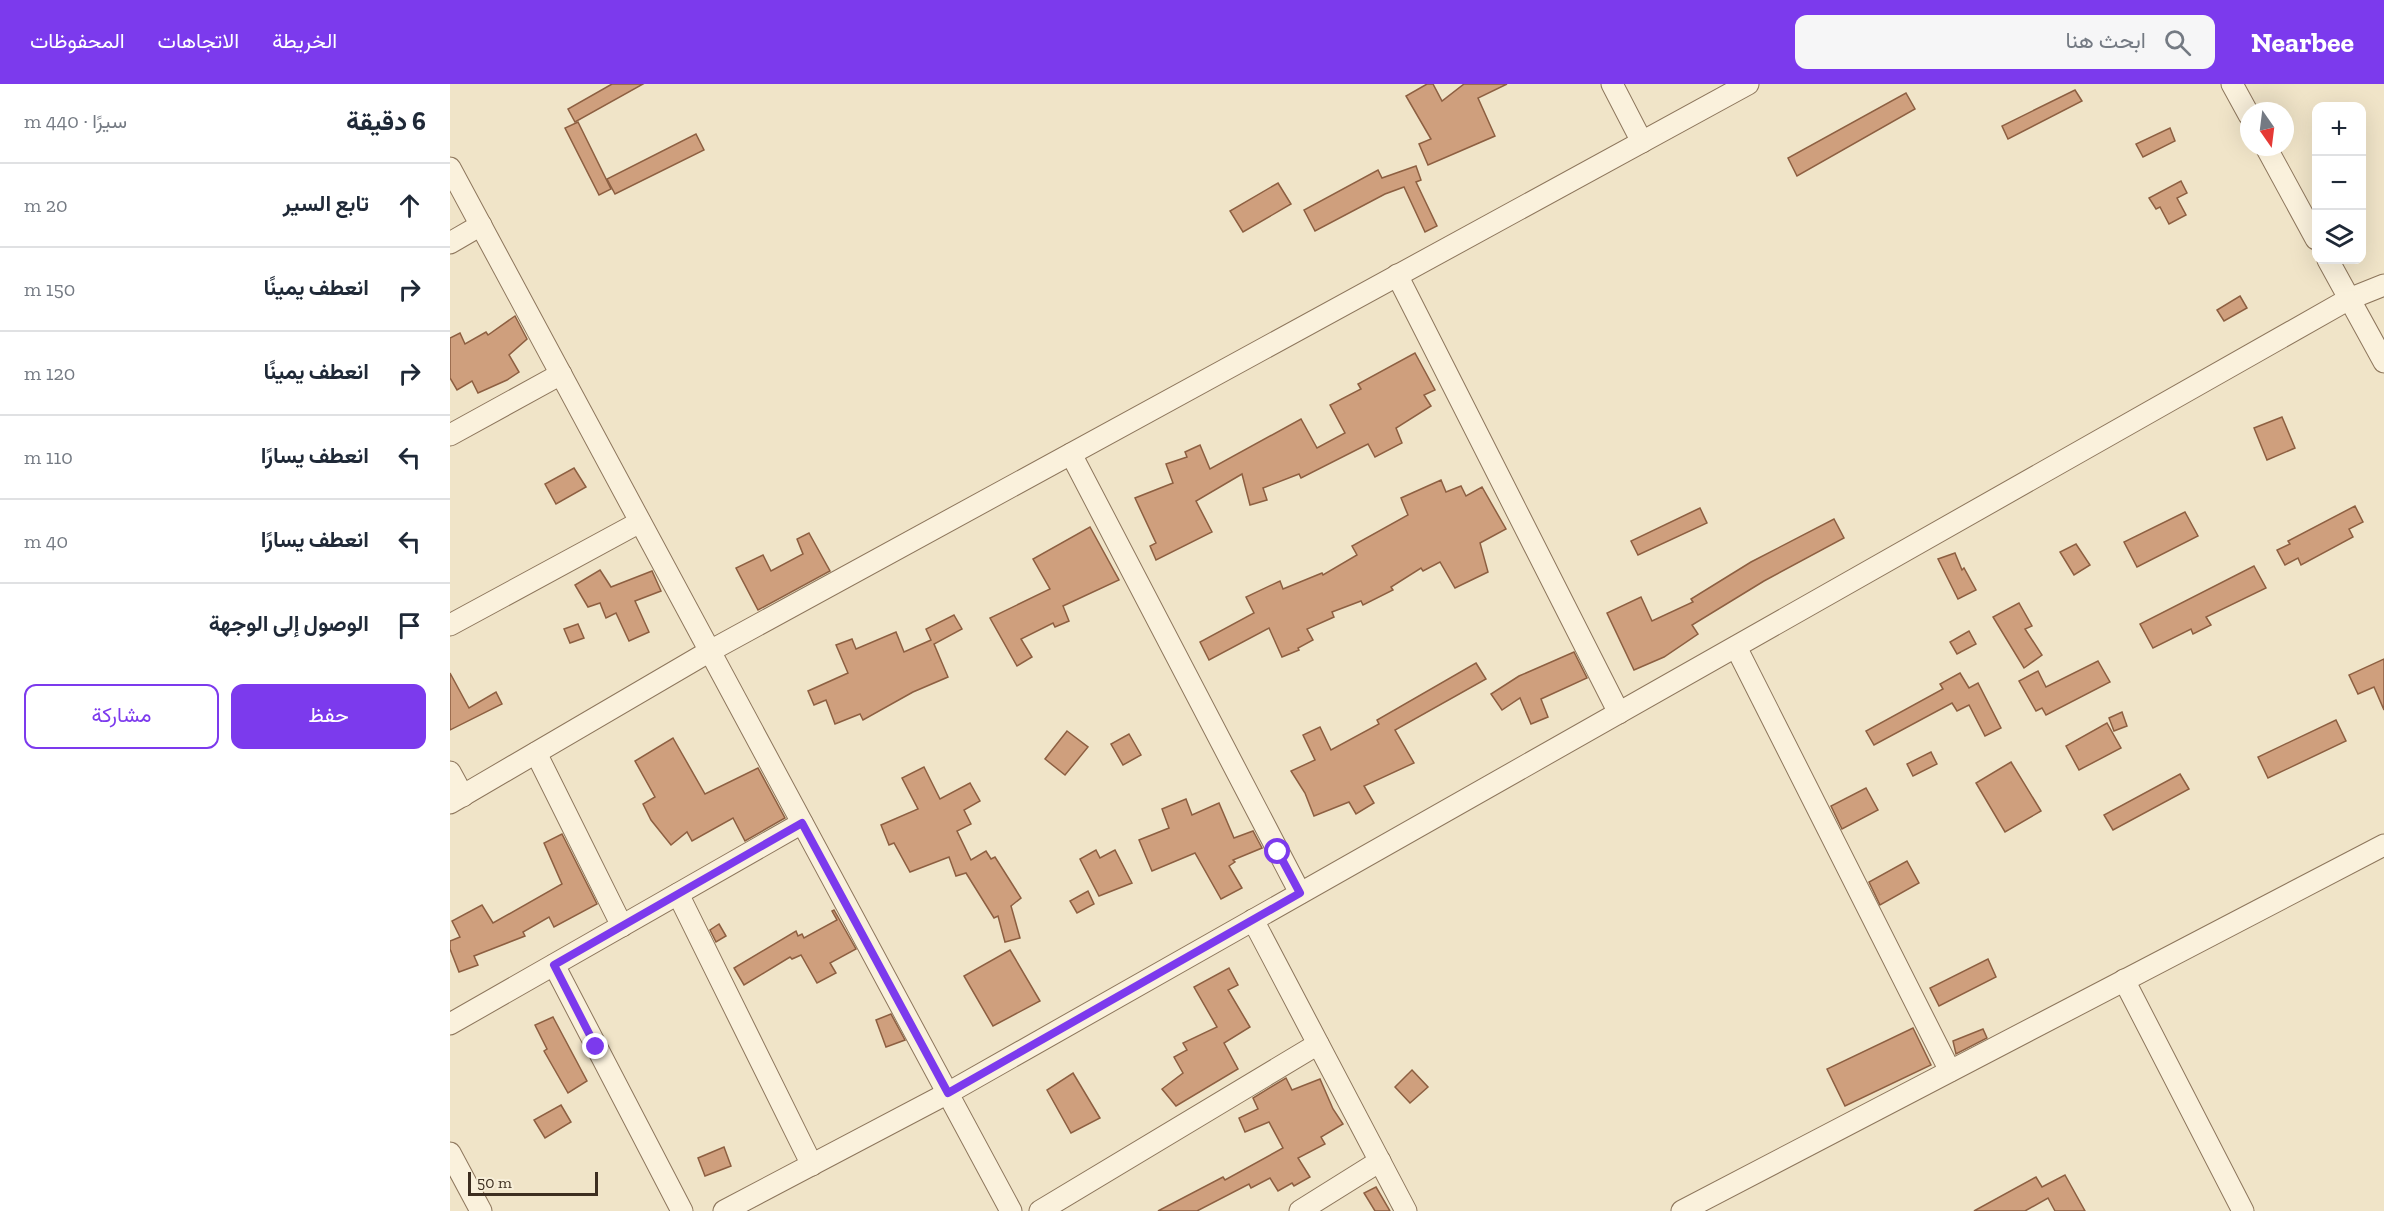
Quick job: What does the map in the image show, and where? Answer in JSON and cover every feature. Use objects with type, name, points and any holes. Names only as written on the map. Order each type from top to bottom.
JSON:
[{"type":"street","points":[[1612,84],[1642,142]]},
{"type":"street","points":[[450,772],[457,799],[710,651],[1748,84]]},
{"type":"street","points":[[2232,84],[2242,102]]},
{"type":"street","points":[[2271,156],[2312,232]]},
{"type":"street","points":[[450,168],[1011,1211]]},
{"type":"street","points":[[450,243],[481,225]]},
{"type":"street","points":[[2330,264],[2384,363]]},
{"type":"street","points":[[1397,275],[1619,713]]},
{"type":"street","points":[[724,1211],[948,1093],[2349,299],[2384,285]]},
{"type":"street","points":[[450,435],[561,374]]},
{"type":"street","points":[[1071,454],[1300,893]]},
{"type":"street","points":[[450,625],[640,522]]},
{"type":"street","points":[[1736,647],[1950,1071]]},
{"type":"street","points":[[536,753],[622,926]]},
{"type":"street","points":[[450,1024],[802,823]]},
{"type":"street","points":[[1682,1211],[2384,845]]},
{"type":"street","points":[[678,894],[812,1165]]},
{"type":"street","points":[[1252,921],[1406,1211]]},
{"type":"street","points":[[554,965],[682,1211]]},
{"type":"street","points":[[2124,980],[2243,1211]]},
{"type":"street","points":[[1040,1211],[1318,1044]]},
{"type":"street","points":[[450,1153],[481,1211]]},
{"type":"street","points":[[1300,1211],[1380,1161]]},
{"type":"building","points":[[612,84],[643,84],[575,122],[568,109]]},
{"type":"building","points":[[1427,84],[1433,84],[1442,101],[1464,84],[1507,84],[1478,98],[1495,136],[1428,165],[1419,144],[1431,139],[1406,96]]},
{"type":"building","points":[[2075,90],[2082,101],[2008,139],[2002,126]]},
{"type":"building","points":[[1906,93],[1915,109],[1797,176],[1788,158]]},
{"type":"building","points":[[578,122],[611,189],[599,195],[565,128]]},
{"type":"building","points":[[2170,128],[2175,141],[2143,157],[2136,144]]},
{"type":"building","points":[[696,134],[704,150],[615,194],[607,179]]},
{"type":"building","points":[[1416,166],[1421,180],[1416,182],[1437,226],[1425,232],[1404,187],[1385,194],[1315,231],[1304,210],[1378,170],[1382,178]]},
{"type":"building","points":[[2181,181],[2187,193],[2177,198],[2186,215],[2169,224],[2160,207],[2156,209],[2149,198]]},
{"type":"building","points":[[1278,183],[1291,204],[1243,232],[1230,211]]},
{"type":"building","points":[[2240,296],[2247,308],[2224,321],[2217,310]]},
{"type":"building","points":[[515,316],[527,339],[509,355],[519,372],[478,393],[472,381],[457,390],[450,378],[450,338],[460,333],[465,344],[486,332],[488,335]]},
{"type":"building","points":[[1415,353],[1435,390],[1424,395],[1431,406],[1396,428],[1402,443],[1375,457],[1368,444],[1301,478],[1299,474],[1263,488],[1267,500],[1250,505],[1242,474],[1196,501],[1212,532],[1156,560],[1150,546],[1156,543],[1135,498],[1173,483],[1166,464],[1187,457],[1185,452],[1200,445],[1210,469],[1301,419],[1317,448],[1345,433],[1330,405],[1361,389],[1358,384]]},
{"type":"building","points":[[2282,417],[2295,448],[2267,460],[2254,428]]},
{"type":"building","points":[[574,468],[586,487],[556,504],[545,484]]},
{"type":"building","points":[[1441,480],[1446,492],[1461,486],[1466,496],[1482,487],[1506,529],[1480,543],[1488,572],[1455,588],[1440,562],[1423,571],[1421,568],[1391,587],[1393,590],[1363,605],[1361,601],[1332,612],[1334,617],[1307,629],[1313,640],[1298,648],[1299,650],[1282,657],[1269,628],[1209,660],[1200,642],[1254,613],[1246,597],[1280,581],[1283,589],[1322,573],[1323,575],[1357,555],[1352,546],[1408,515],[1401,498]]},
{"type":"building","points":[[2355,506],[2363,522],[2349,529],[2353,537],[2301,565],[2298,558],[2285,565],[2277,550],[2290,544],[2288,541]]},
{"type":"building","points":[[1700,508],[1707,523],[1638,555],[1631,541]]},
{"type":"building","points":[[2185,512],[2198,536],[2137,567],[2124,542]]},
{"type":"building","points":[[1834,519],[1844,538],[1764,581],[1692,625],[1698,634],[1664,657],[1634,670],[1607,613],[1641,597],[1652,621],[1693,602],[1691,599],[1751,562]]},
{"type":"building","points":[[1090,527],[1119,580],[1063,606],[1069,621],[1055,627],[1053,623],[1021,639],[1032,657],[1017,666],[990,618],[1050,589],[1033,559]]},
{"type":"building","points":[[809,533],[830,571],[758,610],[736,568],[763,555],[771,571],[803,554],[797,539]]},
{"type":"building","points":[[2076,544],[2090,565],[2074,575],[2060,552]]},
{"type":"building","points":[[1955,553],[1962,570],[1964,568],[1976,590],[1958,599],[1938,559]]},
{"type":"building","points":[[2254,566],[2266,588],[2206,617],[2211,625],[2193,634],[2191,629],[2153,648],[2140,624]]},
{"type":"building","points":[[600,570],[611,587],[652,571],[661,591],[635,601],[649,632],[629,641],[616,613],[606,618],[600,603],[588,607],[575,585]]},
{"type":"building","points":[[2019,603],[2032,626],[2025,629],[2042,655],[2024,668],[1993,617]]},
{"type":"building","points":[[954,615],[962,629],[934,644],[948,677],[913,692],[863,720],[860,714],[835,724],[826,700],[814,705],[808,691],[848,673],[836,645],[852,639],[856,649],[896,632],[904,652],[931,640],[926,629]]},
{"type":"building","points":[[578,624],[584,638],[570,643],[564,629]]},
{"type":"building","points":[[1969,631],[1976,644],[1957,654],[1950,642]]},
{"type":"building","points":[[1574,652],[1587,678],[1541,699],[1548,717],[1531,724],[1520,698],[1502,710],[1491,694],[1519,676]]},
{"type":"building","points":[[2384,659],[2384,710],[2374,687],[2358,694],[2349,675]]},
{"type":"building","points":[[2098,661],[2110,682],[2046,715],[2042,708],[2036,711],[2019,681],[2038,671],[2046,687]]},
{"type":"building","points":[[1476,663],[1486,679],[1395,730],[1414,763],[1364,786],[1374,803],[1356,814],[1349,802],[1314,816],[1305,793],[1291,771],[1315,760],[1303,735],[1320,727],[1331,750],[1379,724],[1377,720]]},
{"type":"building","points":[[450,673],[469,708],[496,692],[502,704],[450,730]]},
{"type":"building","points":[[1960,673],[1969,688],[1978,683],[2001,728],[1985,736],[1969,705],[1957,711],[1952,703],[1874,745],[1866,731],[1943,689],[1940,684]]},
{"type":"building","points":[[2122,712],[2127,726],[2114,731],[2109,718]]},
{"type":"building","points":[[2336,720],[2346,741],[2268,778],[2258,757]]},
{"type":"building","points":[[2107,723],[2121,748],[2079,770],[2066,746]]},
{"type":"building","points":[[1067,731],[1088,747],[1065,775],[1045,759]]},
{"type":"building","points":[[1129,734],[1141,755],[1123,765],[1111,744]]},
{"type":"building","points":[[673,738],[705,794],[758,768],[785,818],[745,841],[733,818],[692,841],[687,832],[671,845],[651,820],[643,804],[655,797],[635,761]]},
{"type":"building","points":[[1931,752],[1937,764],[1913,776],[1907,764]]},
{"type":"building","points":[[2011,762],[2041,811],[2005,832],[1976,783]]},
{"type":"building","points":[[924,767],[940,799],[970,783],[980,801],[964,810],[971,824],[957,831],[971,860],[986,851],[991,859],[995,857],[1021,898],[1011,906],[1020,938],[1005,942],[998,916],[994,918],[966,873],[956,876],[949,857],[910,872],[894,843],[889,845],[881,825],[918,809],[902,778]]},
{"type":"building","points":[[2180,774],[2189,789],[2113,830],[2104,815]]},
{"type":"building","points":[[1866,788],[1878,810],[1842,829],[1831,806]]},
{"type":"building","points":[[1186,799],[1192,815],[1219,803],[1234,838],[1253,831],[1262,848],[1233,860],[1235,862],[1229,866],[1242,888],[1221,899],[1195,853],[1152,871],[1139,840],[1169,828],[1162,809]]},
{"type":"building","points":[[562,834],[597,904],[554,927],[549,917],[523,932],[525,936],[474,956],[478,965],[459,972],[450,949],[450,941],[460,937],[452,921],[482,905],[493,923],[562,884],[544,843]]},
{"type":"building","points":[[1096,850],[1100,858],[1115,850],[1132,883],[1099,896],[1080,859]]},
{"type":"building","points":[[1907,861],[1919,883],[1880,905],[1869,882]]},
{"type":"building","points":[[1088,891],[1094,904],[1077,913],[1070,901]]},
{"type":"building","points":[[834,910],[856,949],[830,963],[836,973],[817,983],[801,955],[792,959],[790,957],[744,985],[734,968],[796,931],[798,936],[802,934],[804,938],[837,920],[832,911]]},
{"type":"building","points":[[719,924],[726,936],[716,942],[710,930]]},
{"type":"building","points":[[1010,950],[1040,1001],[993,1026],[964,976]]},
{"type":"building","points":[[1988,959],[1996,977],[1939,1006],[1930,988]]},
{"type":"building","points":[[1229,968],[1238,985],[1228,990],[1250,1027],[1224,1043],[1238,1069],[1176,1106],[1162,1089],[1183,1073],[1174,1057],[1187,1050],[1183,1043],[1217,1027],[1194,987]]},
{"type":"building","points":[[891,1014],[905,1040],[886,1047],[876,1020]]},
{"type":"building","points":[[553,1017],[587,1081],[568,1093],[544,1051],[547,1049],[535,1025]]},
{"type":"building","points":[[1913,1028],[1931,1065],[1845,1106],[1827,1069]]},
{"type":"building","points":[[1983,1029],[1987,1038],[1956,1054],[1953,1041]]},
{"type":"building","points":[[1412,1070],[1428,1087],[1410,1103],[1395,1087]]},
{"type":"building","points":[[1073,1073],[1100,1118],[1071,1133],[1047,1090]]},
{"type":"building","points":[[1286,1078],[1292,1090],[1320,1079],[1333,1109],[1343,1124],[1321,1137],[1325,1144],[1298,1158],[1310,1177],[1294,1186],[1292,1183],[1278,1191],[1270,1178],[1251,1188],[1249,1184],[1197,1211],[1158,1211],[1223,1177],[1225,1180],[1283,1148],[1269,1122],[1245,1132],[1239,1118],[1258,1109],[1253,1098]]},
{"type":"building","points":[[561,1105],[571,1122],[545,1138],[534,1120]]},
{"type":"building","points":[[724,1147],[731,1166],[705,1176],[698,1158]]},
{"type":"building","points":[[2065,1175],[2085,1211],[2055,1211],[2048,1198],[2025,1211],[1974,1211],[2036,1177],[2042,1187]]},
{"type":"building","points":[[1376,1187],[1390,1211],[1375,1211],[1364,1193]]},
{"type":"route","points":[[596,1047],[554,965],[802,823],[948,1093],[1300,893],[1278,852]]}]
